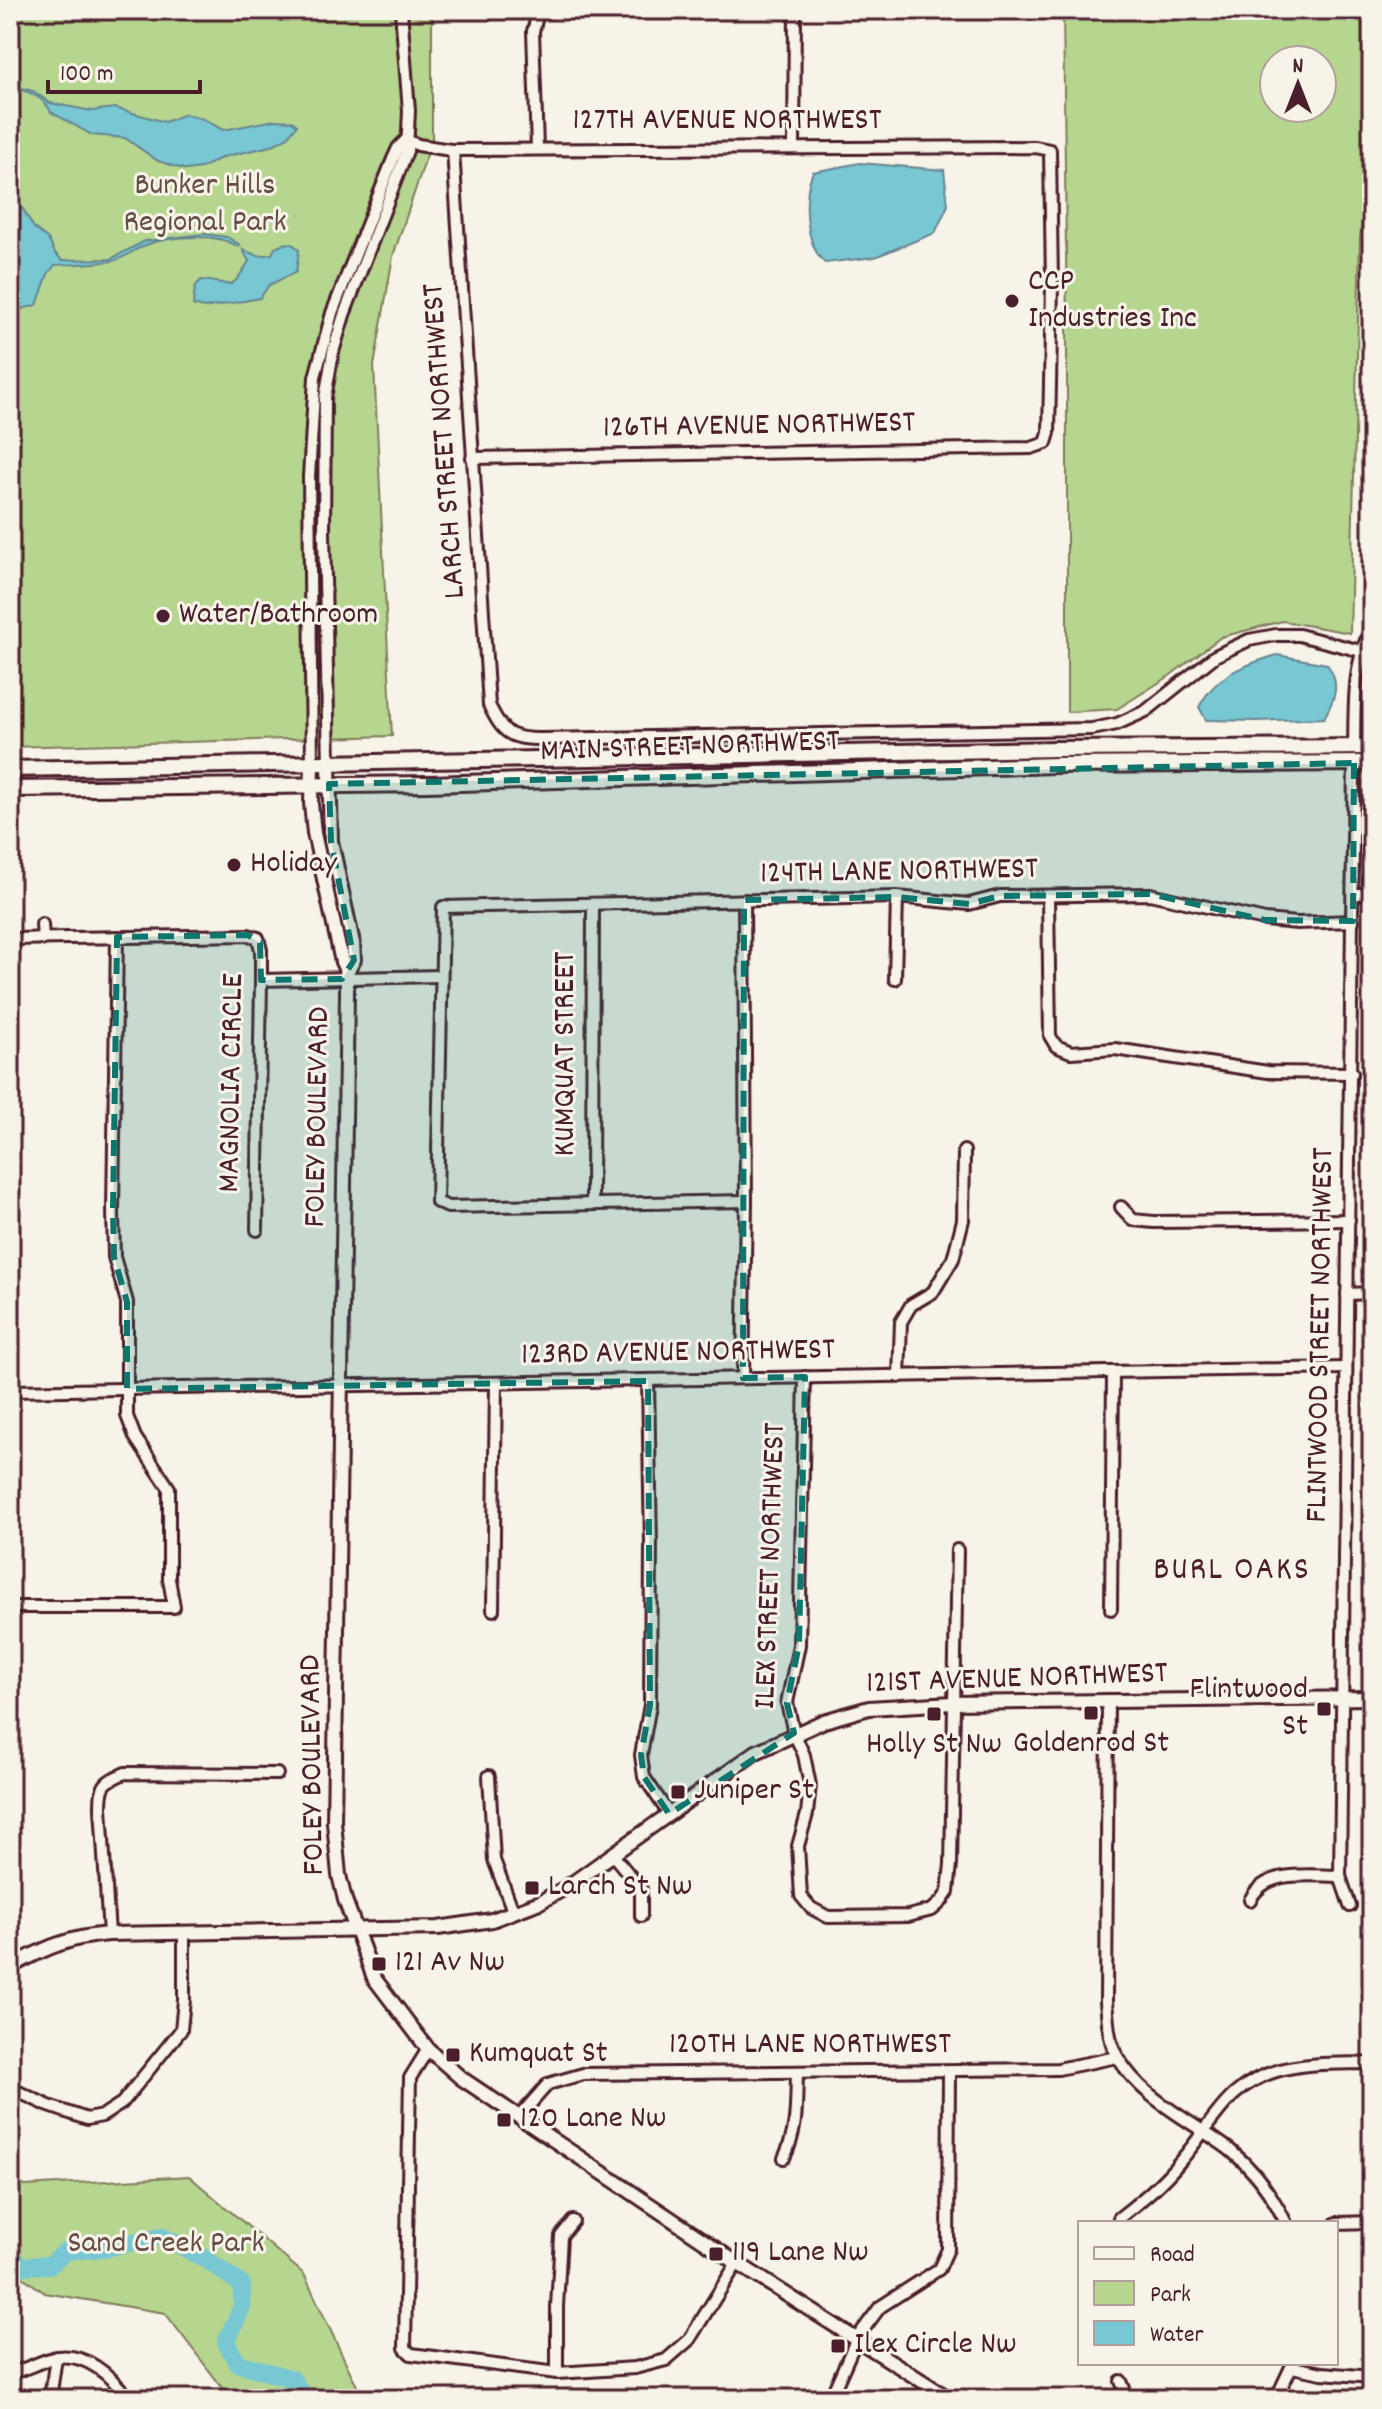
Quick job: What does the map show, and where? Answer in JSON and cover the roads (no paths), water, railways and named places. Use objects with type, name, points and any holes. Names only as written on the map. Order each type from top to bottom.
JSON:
[{"type":"main road","name":"MAIN STREET NORTHWEST","points":[[10,789],[447,783],[1056,765],[1354,755],[1372,747]]},
{"type":"main road","name":"MAIN STREET NORTHWEST","points":[[10,769],[1056,749],[1354,755],[1372,763]]},
{"type":"street","points":[[329,764],[323,455],[326,382],[344,315],[405,160],[409,111],[401,10]]},
{"type":"street","points":[[537,148],[533,31],[539,10]]},
{"type":"street","points":[[794,148],[795,10]]},
{"type":"street","points":[[312,764],[309,477],[315,377],[323,339],[338,298],[398,148],[406,140]]},
{"type":"street","name":"127TH AVENUE NORTHWEST","points":[[406,140],[453,150],[1035,147],[1050,150],[1052,283],[1049,433],[1046,443]]},
{"type":"street","name":"LARCH STREET NORTHWEST","points":[[453,150],[489,705],[499,726],[513,737],[1092,729],[1117,724],[1146,711],[1215,656],[1249,640],[1299,635],[1361,651]]},
{"type":"street","name":"126TH AVENUE NORTHWEST","points":[[472,458],[1031,448],[1046,443]]},
{"type":"street","name":"FLINTWOOD STREET NORTHWEST","points":[[1350,1906],[1340,1876],[1355,680],[1361,651],[1372,626]]},
{"type":"street","name":"FOLEY BOULEVARD","points":[[312,764],[311,803],[319,862],[347,975],[334,1822],[339,1875],[374,1978],[428,2049],[461,2078],[737,2263],[950,2399]]},
{"type":"street","name":"FOLEY BOULEVARD","points":[[329,764],[331,841],[353,943],[354,960],[347,975]]},
{"type":"street","name":"124TH LANE NORTHWEST","points":[[440,976],[443,907],[897,897],[969,904],[1000,896],[1150,894],[1265,920],[1297,923],[1353,921]]},
{"type":"street","points":[[1353,894],[1372,894]]},
{"type":"street","points":[[895,979],[897,897]]},
{"type":"street","points":[[1048,897],[1050,1036],[1056,1046],[1071,1052],[1115,1049],[1146,1052],[1268,1072],[1352,1073]]},
{"type":"street","name":"ILEX STREET NORTHWEST","points":[[743,1378],[746,1201],[744,900]]},
{"type":"street","name":"KUMQUAT STREET","points":[[592,1204],[593,904]]},
{"type":"street","points":[[42,924],[43,939]]},
{"type":"street","name":"MAGNOLIA CIRCLE","points":[[117,937],[248,935],[258,938],[261,980],[257,1230]]},
{"type":"street","points":[[10,939],[117,937],[113,1210],[114,1257],[127,1302],[127,1416],[135,1437],[169,1488],[169,1579],[174,1607],[10,1607]]},
{"type":"street","points":[[261,980],[347,975],[440,976],[437,1202],[448,1207],[746,1201]]},
{"type":"street","points":[[899,1377],[901,1322],[911,1305],[933,1292],[953,1259],[963,1220],[964,1151]]},
{"type":"street","points":[[1121,1207],[1133,1220],[1154,1222],[1349,1220]]},
{"type":"street","points":[[1347,1294],[1372,1293]]},
{"type":"street","name":"123RD AVENUE NORTHWEST","points":[[10,1391],[1346,1368]]},
{"type":"street","points":[[1111,1609],[1113,1373]]},
{"type":"street","name":"ILEX STREET NORTHWEST","points":[[805,1377],[799,1645],[787,1703],[810,1785],[807,1814],[798,1846],[801,1896],[811,1908],[828,1917],[908,1916],[932,1910],[948,1892],[953,1703]]},
{"type":"street","points":[[648,1381],[650,1705],[641,1755],[644,1777],[669,1814]]},
{"type":"street","points":[[493,1610],[496,1383]]},
{"type":"street","points":[[953,1703],[957,1550]]},
{"type":"street","name":"121ST AVENUE NORTHWEST","points":[[10,1967],[52,1944],[79,1936],[438,1928],[492,1920],[540,1902],[613,1855],[756,1752],[794,1733],[869,1708],[953,1703],[1372,1698]]},
{"type":"street","points":[[1108,1700],[1106,2002],[1110,2039],[1117,2057],[1151,2097],[1249,2168],[1285,2221]]},
{"type":"street","points":[[109,1934],[101,1808],[101,1792],[105,1783],[125,1773],[277,1774]]},
{"type":"street","points":[[489,1776],[494,1860],[513,1911]]},
{"type":"street","points":[[613,1855],[641,1889],[641,1916]]},
{"type":"street","points":[[1250,1900],[1261,1884],[1274,1879],[1340,1876]]},
{"type":"street","points":[[10,2088],[87,2119],[102,2116],[122,2103],[181,2030],[184,1933]]},
{"type":"street","points":[[428,2049],[410,2078],[405,2348],[416,2356],[557,2373],[635,2368],[666,2360],[689,2340],[737,2263]]},
{"type":"street","name":"120TH LANE NORTHWEST","points":[[519,2117],[548,2084],[572,2075],[1058,2069],[1117,2057]]},
{"type":"street","points":[[1119,2218],[1184,2158],[1229,2096],[1254,2080],[1280,2070],[1316,2064],[1372,2063]]},
{"type":"street","points":[[830,2399],[857,2338],[880,2307],[939,2269],[948,2249],[949,2071]]},
{"type":"street","points":[[784,2158],[794,2139],[797,2072]]},
{"type":"street","points":[[557,2373],[561,2236],[573,2221]]},
{"type":"street","points":[[1338,2223],[1372,2222]]},
{"type":"street","points":[[50,2399],[56,2357]]},
{"type":"street","points":[[10,2373],[56,2357],[80,2360],[110,2376],[129,2399]]},
{"type":"street","points":[[1276,2399],[1292,2365],[1322,2373],[1372,2377]]},
{"type":"street","points":[[1121,2381],[1128,2399]]},
{"type":"water","points":[[10,85],[33,91],[50,103],[92,111],[115,108],[165,122],[185,114],[223,130],[275,120],[292,121],[297,125],[288,137],[271,146],[223,157],[201,168],[186,170],[158,161],[125,138],[92,135],[51,112],[35,95]]},
{"type":"water","points":[[860,163],[944,170],[948,205],[935,233],[875,257],[825,263],[813,245],[807,220],[807,194],[813,172]]},
{"type":"water","points":[[10,202],[23,209],[34,228],[48,239],[62,260],[111,259],[145,241],[204,234],[227,237],[240,245],[238,247],[206,237],[167,239],[112,261],[55,265],[48,274],[37,305],[10,312]]},
{"type":"water","points":[[286,243],[299,250],[296,272],[269,285],[260,298],[204,308],[193,305],[195,287],[201,280],[230,284],[238,279],[249,261],[243,250],[267,255]]},
{"type":"water","points":[[1277,655],[1327,664],[1334,678],[1335,691],[1324,718],[1206,720],[1199,707],[1213,687],[1242,667]]},
{"type":"waterway","points":[[10,2254],[22,2266],[50,2265],[66,2251],[106,2248],[162,2236],[207,2260],[242,2285],[242,2307],[226,2342],[237,2363],[292,2379],[305,2399]]},
{"type":"place","name":"CCP Industries Inc","points":[[1012,301]]},
{"type":"place","name":"Water/Bathroom","points":[[163,616]]},
{"type":"place","name":"Holiday","points":[[234,865]]},
{"type":"place","name":"Flintwood St","points":[[1324,1709]]},
{"type":"place","name":"Goldenrod St","points":[[1091,1713]]},
{"type":"place","name":"Holly St Nw","points":[[934,1714]]},
{"type":"place","name":"Juniper St","points":[[678,1792]]},
{"type":"place","name":"Larch St Nw","points":[[532,1888]]},
{"type":"place","name":"121 Av Nw","points":[[379,1964]]},
{"type":"place","name":"Kumquat St","points":[[453,2055]]},
{"type":"place","name":"120 Lane Nw","points":[[504,2120]]},
{"type":"place","name":"119 Lane Nw","points":[[716,2254]]},
{"type":"place","name":"Ilex Circle Nw","points":[[838,2346]]},
{"type":"district","name":"BURL OAKS","points":[[1232,1571]]},
{"type":"park label","name":"Bunker Hills Regional Park","points":[[205,206]]},
{"type":"park label","name":"Sand Creek Park","points":[[166,2245]]}]
